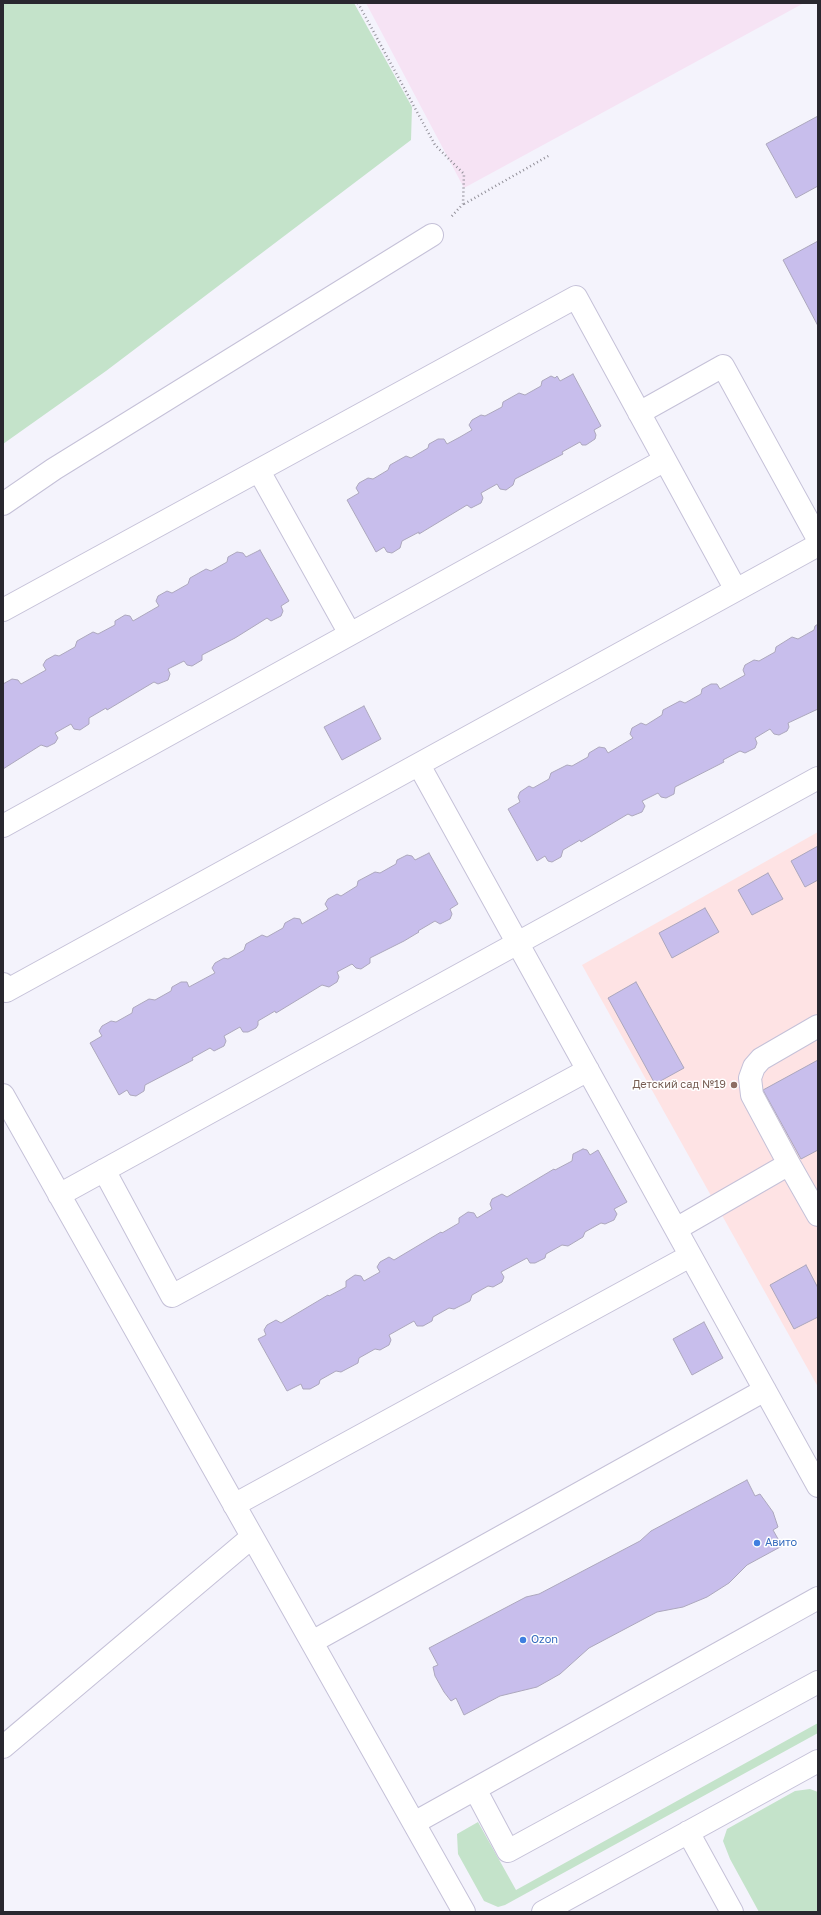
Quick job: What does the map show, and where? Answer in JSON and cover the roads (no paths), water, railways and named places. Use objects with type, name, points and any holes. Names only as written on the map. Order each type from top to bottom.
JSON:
[{"type":"street","points":[[3,504],[54,469],[432,236]]},
{"type":"street","points":[[3,610],[576,298],[736,590]]},
{"type":"street","points":[[639,412],[723,366],[818,539]]},
{"type":"street","points":[[3,826],[665,460]]},
{"type":"street","points":[[259,471],[350,634]]},
{"type":"street","points":[[3,984],[6,991],[818,545]]},
{"type":"street","points":[[418,765],[818,1486]]},
{"type":"street","points":[[59,1195],[818,778]]},
{"type":"street","points":[[818,1026],[761,1059],[754,1067],[750,1078],[752,1095],[818,1215]]},
{"type":"street","points":[[104,1170],[172,1296],[588,1070]]},
{"type":"street","points":[[3,1096],[464,1912]]},
{"type":"street","points":[[676,1229],[790,1164]]},
{"type":"street","points":[[234,1505],[690,1256]]},
{"type":"street","points":[[312,1642],[765,1390]]},
{"type":"street","points":[[3,1747],[252,1537]]},
{"type":"street","points":[[414,1823],[818,1598]]},
{"type":"street","points":[[475,1789],[508,1851],[818,1682]]},
{"type":"street","points":[[543,1912],[818,1761]]},
{"type":"street","points":[[688,1832],[732,1912]]},
{"type":"place","name":"Детский сад №19","points":[[734,1085]]},
{"type":"place","name":"Авито","points":[[757,1543]]},
{"type":"place","name":"Ozon","points":[[523,1640]]}]
